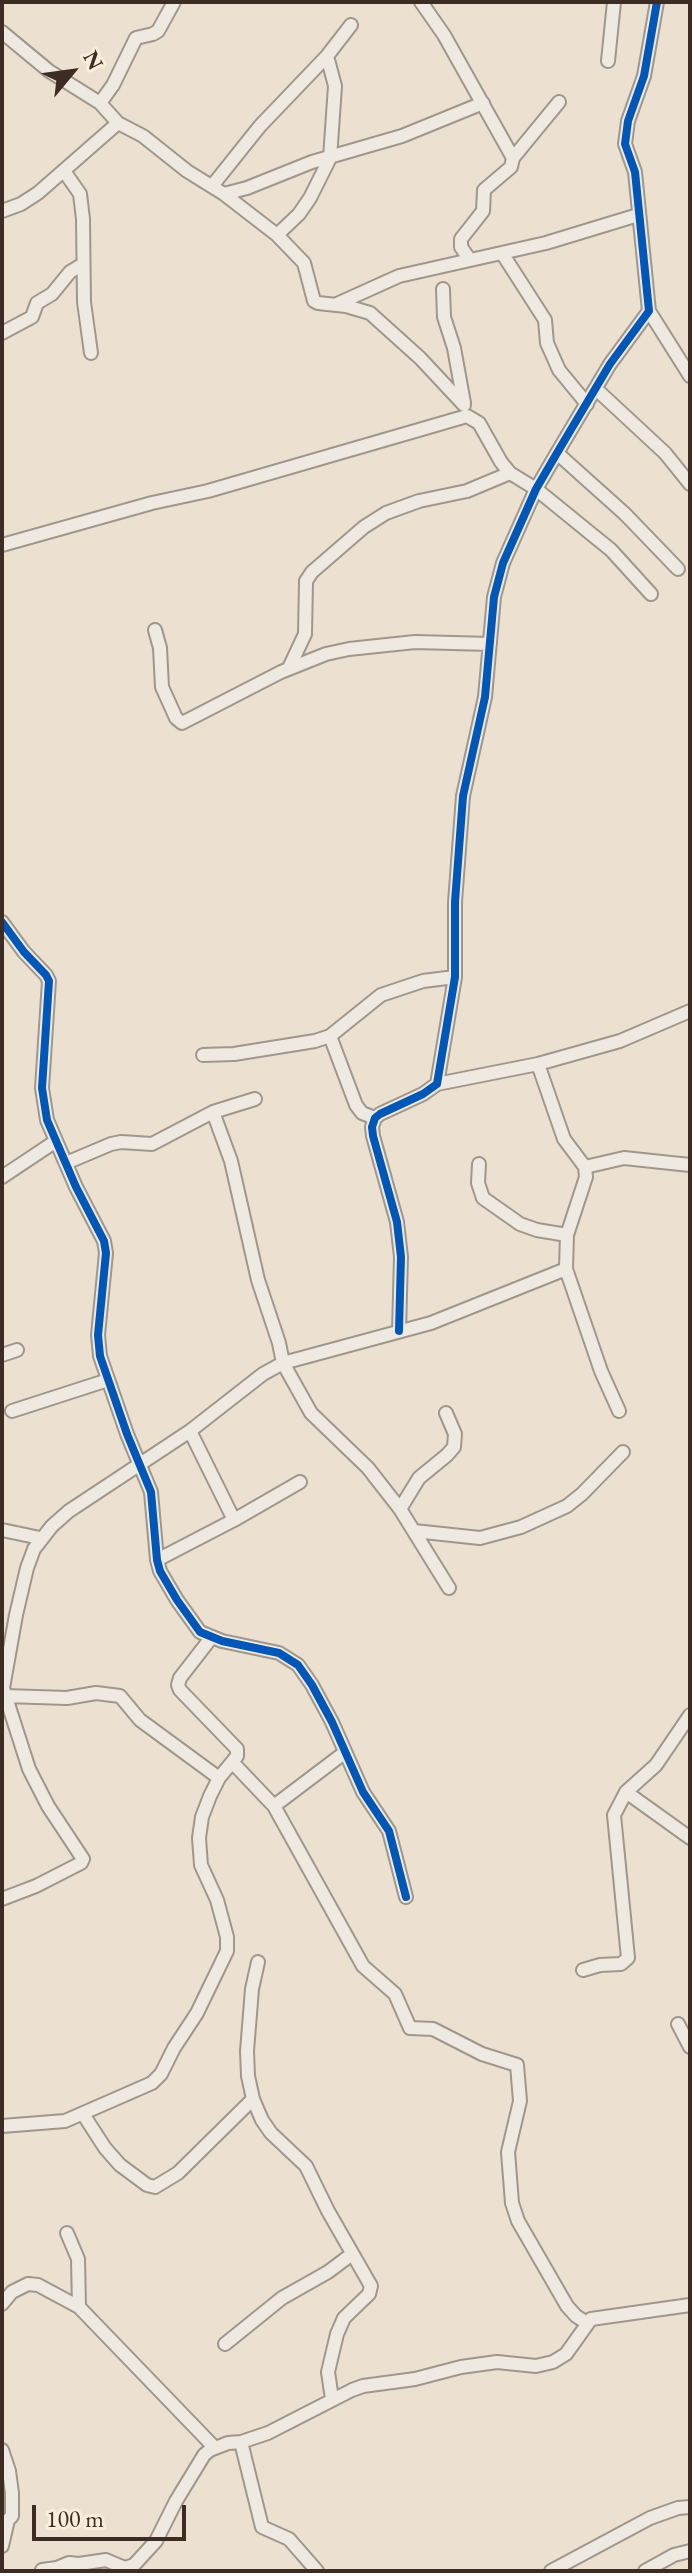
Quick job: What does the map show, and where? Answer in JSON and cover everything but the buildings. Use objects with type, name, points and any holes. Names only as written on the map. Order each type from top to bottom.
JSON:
[{"type":"street","points":[[100,103],[113,85],[136,38],[158,31],[174,2]]},
{"type":"street","points":[[421,2],[444,35],[513,158]]},
{"type":"street","points":[[608,61],[614,2]]},
{"type":"street","points":[[657,2],[644,76],[628,121],[625,144],[635,172],[649,311],[690,376]]},
{"type":"street","points":[[212,186],[260,126],[327,56],[351,25]]},
{"type":"street","points":[[2,32],[49,71],[100,103],[118,123],[143,136],[277,235],[304,263],[314,301],[370,313],[420,358],[479,423],[510,473],[536,489],[611,550],[651,594]]},
{"type":"street","points":[[277,235],[299,214],[330,158],[335,86],[327,56]]},
{"type":"street","points":[[470,260],[461,247],[461,239],[483,211],[484,190],[511,167],[513,158],[559,102]]},
{"type":"street","points":[[224,194],[312,162],[421,129],[483,103]]},
{"type":"street","points":[[2,211],[21,204],[118,123]]},
{"type":"street","points":[[64,171],[80,194],[91,353]]},
{"type":"street","points":[[337,304],[399,276],[546,243],[638,215]]},
{"type":"street","points":[[502,253],[545,320],[547,343],[559,370],[587,404]]},
{"type":"street","points":[[2,333],[32,317],[37,303],[52,294],[70,272],[83,264]]},
{"type":"street","points":[[443,289],[444,317],[454,348],[466,410]]},
{"type":"street","points":[[437,1084],[455,977],[455,902],[463,796],[485,697],[494,597],[503,563],[536,489],[610,364],[649,311]]},
{"type":"street","points":[[596,389],[678,467],[690,484]]},
{"type":"street","points":[[2,545],[152,503],[208,491],[466,410]]},
{"type":"street","points":[[557,453],[625,514],[678,569]]},
{"type":"street","points":[[678,467],[690,457]]},
{"type":"street","points":[[289,668],[305,634],[306,581],[320,565],[364,527],[386,513],[419,501],[467,491],[510,473]]},
{"type":"street","points":[[155,630],[160,648],[162,687],[176,718],[182,723],[289,668],[326,654],[415,642],[490,644]]},
{"type":"street","points":[[2,922],[49,981],[42,1088],[47,1120],[104,1241],[106,1253],[98,1335],[100,1356],[151,1492],[157,1560],[166,1583],[200,1632],[211,1638],[290,1657],[312,1685],[363,1792],[389,1831],[406,1897]]},
{"type":"street","points":[[203,1055],[234,1054],[315,1041],[330,1036],[381,995],[403,986],[455,977]]},
{"type":"street","points":[[330,1036],[356,1105],[362,1113],[375,1118],[437,1084],[538,1064],[620,1041],[690,1011]]},
{"type":"street","points":[[538,1064],[564,1139],[585,1167],[586,1177],[567,1235],[566,1269],[601,1371],[619,1411]]},
{"type":"street","points":[[66,1163],[111,1144],[152,1144],[213,1112],[255,1099]]},
{"type":"street","points":[[213,1112],[231,1161],[258,1280],[283,1363],[311,1413],[368,1468],[400,1509],[449,1588]]},
{"type":"street","points":[[375,1118],[373,1136],[397,1222],[401,1257],[399,1331]]},
{"type":"street","points":[[2,1177],[56,1141]]},
{"type":"street","points":[[585,1167],[624,1158],[690,1165]]},
{"type":"street","points":[[479,1164],[478,1183],[483,1198],[520,1224],[567,1235]]},
{"type":"street","points":[[2,1899],[36,1886],[81,1863],[83,1859],[37,1787],[21,1749],[3,1690],[27,1568],[40,1538],[69,1511],[190,1431],[263,1374],[283,1363],[452,1316],[566,1269]]},
{"type":"street","points":[[2,1355],[17,1350]]},
{"type":"street","points":[[12,1411],[108,1380]]},
{"type":"street","points":[[400,1509],[419,1478],[454,1447],[455,1434],[446,1413]]},
{"type":"street","points":[[190,1431],[234,1520]]},
{"type":"street","points":[[414,1531],[480,1538],[521,1527],[567,1506],[623,1452]]},
{"type":"street","points":[[157,1560],[300,1482]]},
{"type":"street","points":[[2,1530],[40,1538]]},
{"type":"street","points":[[2,1611],[16,1615]]},
{"type":"street","points":[[2,2126],[65,2121],[152,2083],[161,2074],[197,2013],[227,1951],[227,1937],[217,1900],[201,1865],[199,1838],[202,1817],[219,1778],[237,1756],[233,1744],[178,1685],[211,1638]]},
{"type":"street","points":[[3,1690],[67,1698],[96,1693],[120,1696],[140,1720],[219,1778]]},
{"type":"street","points":[[583,1970],[621,1964],[629,1955],[613,1820],[626,1792],[656,1765],[690,1715]]},
{"type":"street","points":[[274,1806],[344,1753]]},
{"type":"street","points":[[233,1763],[274,1806],[363,1966],[395,1994],[410,2028],[433,2029],[482,2054],[517,2065],[520,2101],[508,2152],[512,2203],[518,2221],[567,2306],[587,2323]]},
{"type":"street","points":[[626,1792],[690,1838]]},
{"type":"street","points":[[258,1962],[252,1989],[247,2051],[253,2099],[271,2133],[306,2166],[371,2286],[369,2294],[344,2318],[337,2334],[328,2372],[332,2399]]},
{"type":"street","points":[[678,2024],[690,2047]]},
{"type":"street","points":[[83,2114],[120,2165],[147,2185],[155,2187],[178,2173],[253,2099]]},
{"type":"street","points":[[67,2233],[78,2259],[79,2307]]},
{"type":"street","points":[[225,2344],[282,2298],[328,2272],[352,2254]]},
{"type":"street","points":[[2,2304],[12,2292],[28,2284],[38,2285],[79,2307],[215,2448]]},
{"type":"street","points":[[42,2570],[69,2563],[106,2560],[125,2568],[134,2565],[156,2541],[204,2455],[215,2448],[287,2425],[332,2399],[363,2386],[497,2362],[536,2366],[553,2362],[566,2354],[587,2323],[595,2318],[690,2305]]},
{"type":"street","points":[[241,2442],[260,2524],[265,2530],[289,2539],[317,2571]]},
{"type":"street","points":[[2,2450],[12,2516],[8,2520],[2,2546]]},
{"type":"street","points":[[556,2570],[650,2518],[690,2507]]},
{"type":"street","points":[[645,2571],[674,2555],[690,2551]]},
{"type":"cycle path","points":[[399,1331],[401,1257],[397,1222],[372,1127],[380,1114],[437,1084],[455,977],[455,902],[463,796],[485,697],[494,597],[503,563],[536,489],[610,364],[649,311],[635,172],[625,144],[628,121],[644,76],[657,2]]},
{"type":"cycle path","points":[[2,922],[49,981],[42,1088],[47,1120],[104,1241],[106,1253],[98,1335],[100,1356],[151,1492],[160,1571],[200,1632],[222,1641],[279,1653],[298,1665],[332,1722],[363,1792],[389,1831],[406,1897]]}]
